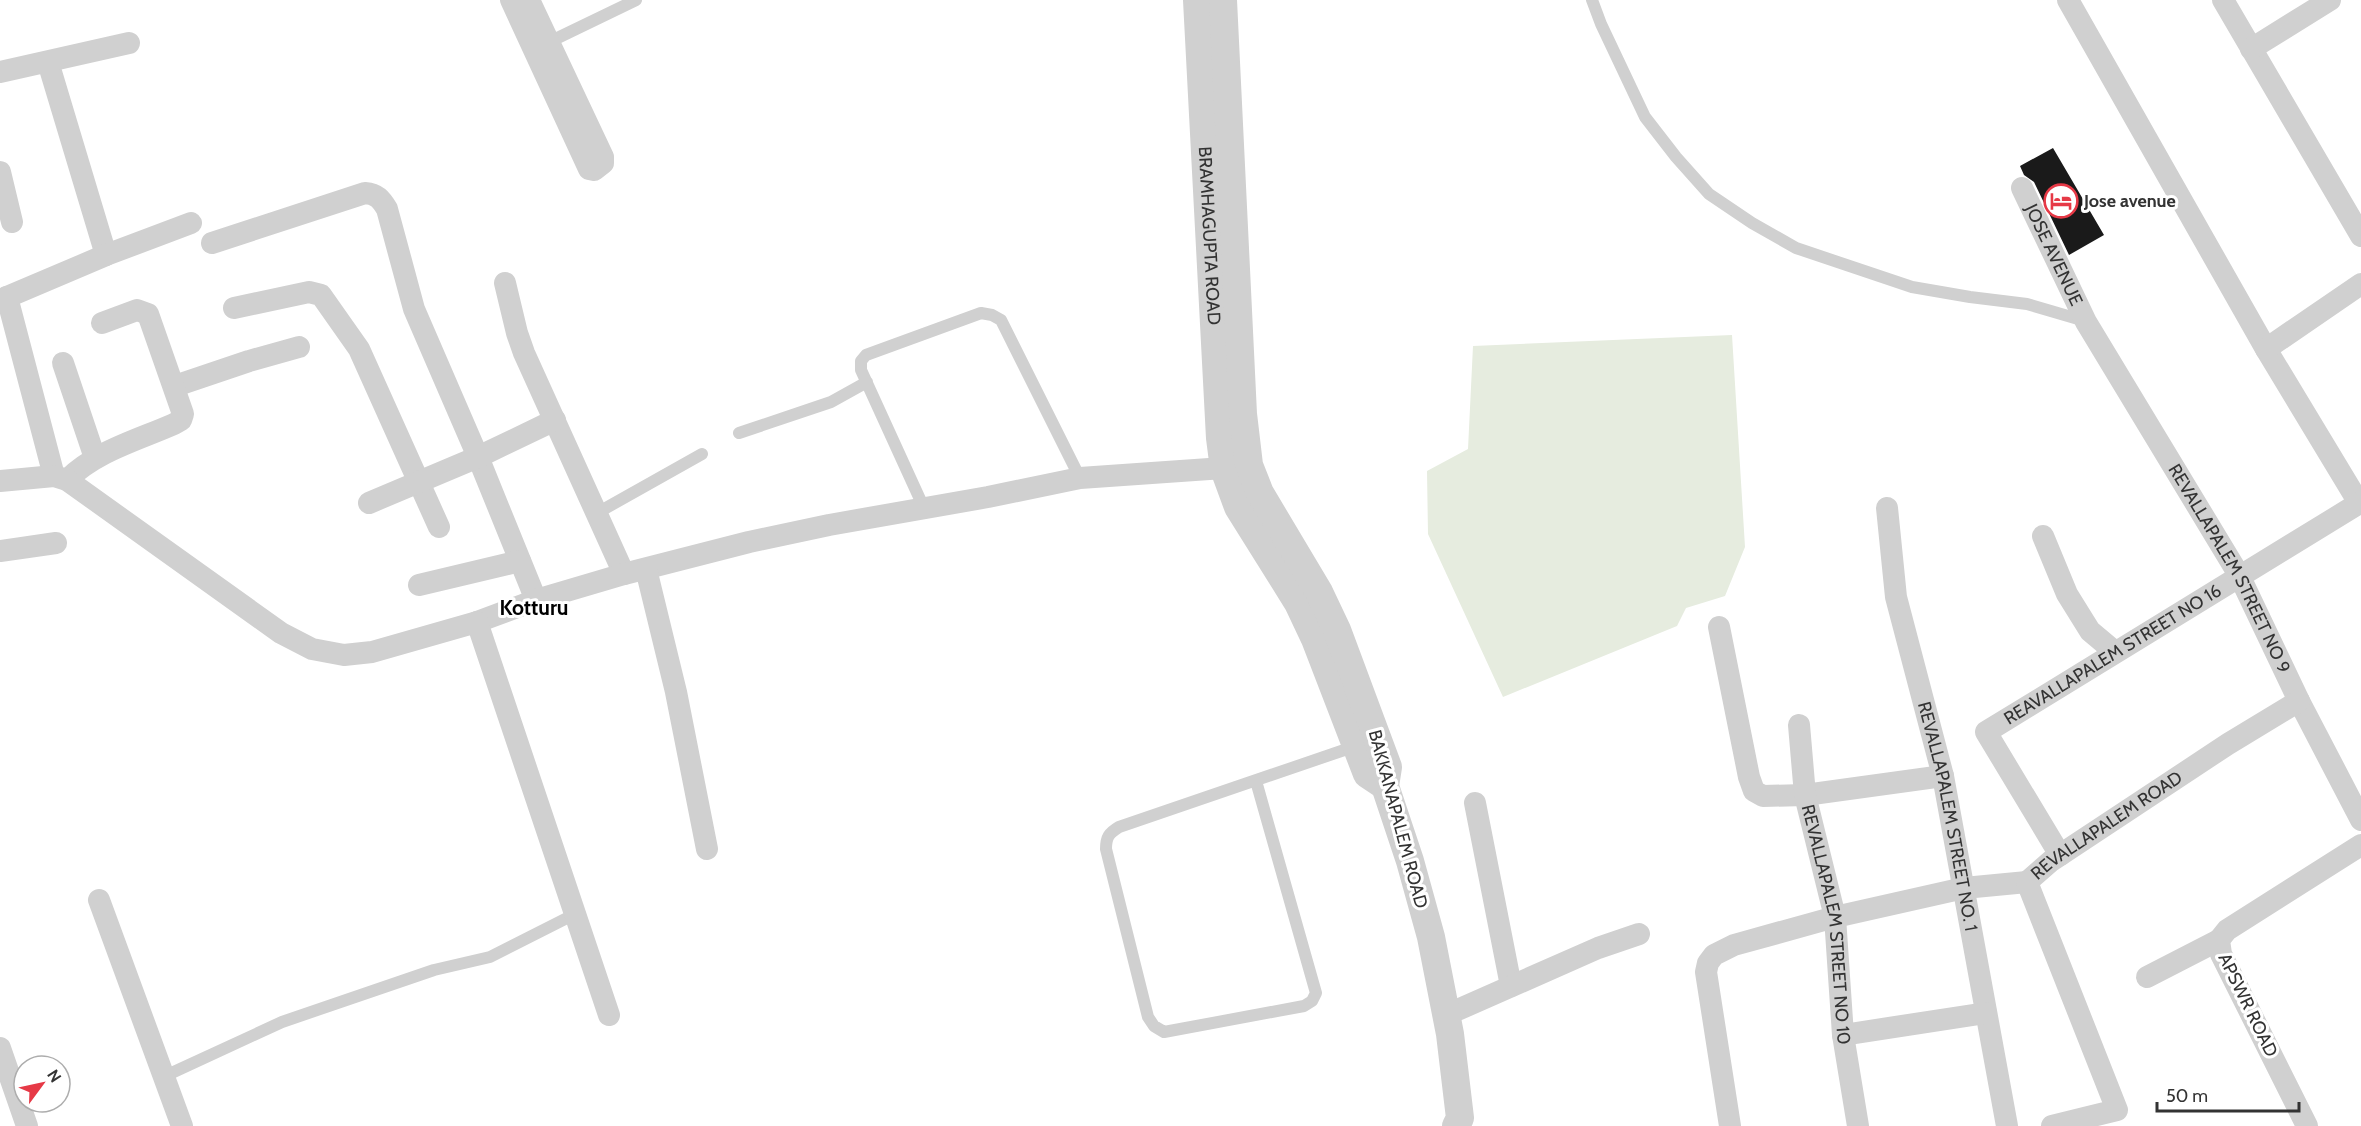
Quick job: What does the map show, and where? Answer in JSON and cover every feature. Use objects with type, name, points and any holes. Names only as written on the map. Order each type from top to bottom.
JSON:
[{"type":"street","points":[[511,0],[541,46]]},
{"type":"street","points":[[529,0],[541,46]]},
{"type":"street","name":"BRAMHAGUPTA ROAD","points":[[1197,0],[1219,415],[1237,467]]},
{"type":"street","name":"BRAMHAGUPTA ROAD","points":[[1223,0],[1243,414],[1237,467]]},
{"type":"street","points":[[2068,0],[2266,349],[2360,503]]},
{"type":"street","points":[[2223,0],[2361,236]]},
{"type":"street","points":[[2251,50],[2330,0]]},
{"type":"street","points":[[0,72],[129,43]]},
{"type":"street","points":[[48,62],[106,255]]},
{"type":"street","points":[[0,172],[12,222]]},
{"type":"street","name":"JOSE AVENUE","points":[[2022,188],[2086,322]]},
{"type":"street","points":[[212,243],[365,193],[374,194],[382,200],[387,209],[414,309],[478,457],[536,600]]},
{"type":"street","points":[[190,223],[106,255],[4,299],[60,478],[280,633],[312,649],[344,655],[372,652],[477,622],[536,600],[761,539],[1080,478],[1237,467],[1238,507],[1298,603],[1315,639],[1367,774],[1385,786]]},
{"type":"street","points":[[505,283],[517,333],[555,420],[597,513],[635,572],[676,692],[707,849]]},
{"type":"street","points":[[2266,349],[2361,284]]},
{"type":"street","points":[[234,308],[309,292],[321,295],[358,349],[439,527]]},
{"type":"street","points":[[0,481],[60,478],[94,458],[181,420],[182,407],[148,314],[137,310],[102,323]]},
{"type":"street","name":"REVALLAPALEM STREET NO 9","points":[[2086,322],[2239,575],[2299,701],[2361,820]]},
{"type":"street","points":[[175,386],[249,360],[299,347]]},
{"type":"street","points":[[63,363],[94,458]]},
{"type":"street","points":[[369,503],[478,457],[555,420]]},
{"type":"street","name":"BAKKANAPALEM ROAD","points":[[1237,467],[1260,493],[1319,592],[1337,630],[1388,767],[1385,786],[1410,861],[1431,938],[1446,1015],[1461,1124]]},
{"type":"street","name":"REAVALLAPALEM STREET NO 16","points":[[2060,855],[1986,732],[2360,503]]},
{"type":"street","name":"REVALLAPALEM STREET NO. 1","points":[[1887,508],[1896,597],[1943,776],[2007,1126]]},
{"type":"street","points":[[2043,536],[2067,594],[2090,631],[2115,652]]},
{"type":"street","points":[[0,551],[56,543]]},
{"type":"street","points":[[419,585],[520,561]]},
{"type":"street","points":[[477,622],[609,1015]]},
{"type":"street","points":[[1719,627],[1749,777],[1754,791],[1763,796],[1805,795],[1943,776]]},
{"type":"street","name":"REVALLAPALEM ROAD","points":[[2052,1126],[2122,1118],[2027,882],[2060,855],[2228,744],[2299,701]]},
{"type":"street","name":"REVALLAPALEM STREET NO 10","points":[[1799,725],[1805,795],[1836,917],[1843,1035],[1858,1126]]},
{"type":"street","points":[[1475,803],[1511,986]]},
{"type":"street","name":"APSWR ROAD","points":[[2307,1126],[2221,954],[2219,940],[2228,930],[2361,845]]},
{"type":"street","points":[[1730,1126],[1706,972],[1708,963],[1714,955],[1734,945],[1836,917],[1964,888],[2027,882]]},
{"type":"street","points":[[99,900],[182,1126]]},
{"type":"street","points":[[1446,1015],[1598,948],[1639,934]]},
{"type":"street","points":[[2147,977],[2219,940]]},
{"type":"street","points":[[1843,1035],[1986,1013]]},
{"type":"street","points":[[0,1048],[4,1076],[27,1126]]},
{"type":"lane","points":[[541,46],[636,0]]},
{"type":"lane","points":[[1592,0],[1601,24],[1646,117],[1676,157],[1709,194],[1752,224],[1796,248],[1912,287],[2027,304],[2086,322]]},
{"type":"lane","points":[[924,508],[861,370],[861,361],[866,355],[981,312],[1001,320],[1080,478]]},
{"type":"lane","points":[[739,433],[831,402],[867,382]]},
{"type":"lane","points":[[597,513],[702,454]]},
{"type":"lane","points":[[1256,781],[1316,993],[1312,1001],[1304,1006],[1164,1032],[1154,1026],[1148,1017],[1106,849],[1106,838],[1119,827],[1356,747]]},
{"type":"lane","points":[[165,1076],[282,1022],[434,970],[490,957],[575,914]]},
{"type":"shaded area","points":[[1732,335],[1745,547],[1725,596],[1686,608],[1677,626],[1503,697],[1428,534],[1427,471],[1468,449],[1473,346]]},
{"type":"building","name":"Jose avenue","points":[[2053,148],[2104,235],[2069,255],[2034,182],[2024,175],[2020,166]]},
{"type":"place","name":"Jose avenue","points":[[2061,201]]},
{"type":"district","name":"Kotturu","points":[[534,608]]}]
